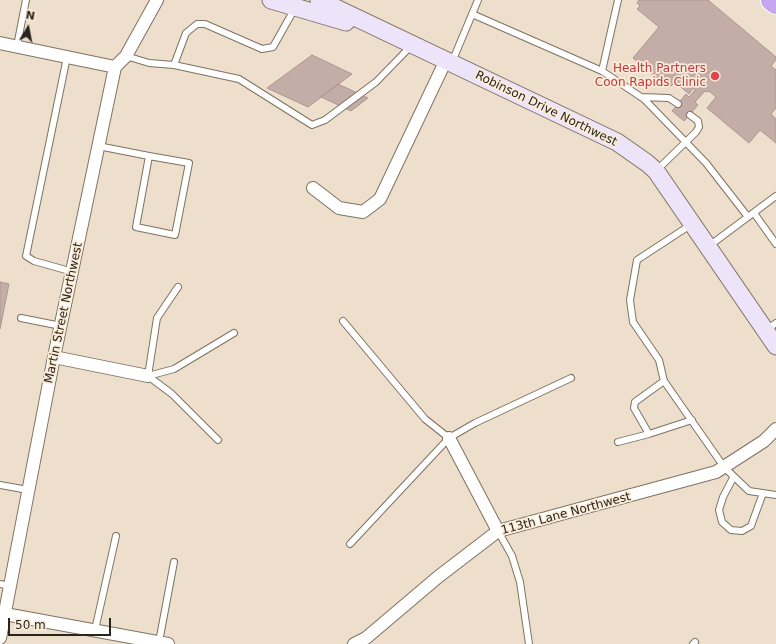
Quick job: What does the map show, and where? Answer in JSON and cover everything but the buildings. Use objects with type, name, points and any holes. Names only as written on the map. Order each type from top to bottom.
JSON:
[{"type":"highway","points":[[772,0],[776,3]]},
{"type":"street","points":[[0,43],[115,67],[126,56],[157,0]]},
{"type":"street","name":"Robinson Drive Northwest","points":[[271,0],[413,44]]},
{"type":"street","name":"Robinson Drive Northwest","points":[[319,0],[617,142],[648,163],[656,172],[708,247],[771,326],[776,346]]},
{"type":"street","points":[[313,188],[339,208],[363,212],[380,199],[449,61]]},
{"type":"street","name":"Martin Street Northwest","points":[[0,638],[5,614],[5,585],[28,490],[54,357],[115,67]]},
{"type":"street","points":[[54,357],[148,376]]},
{"type":"street","name":"113th Lane Northwest","points":[[354,644],[366,638],[438,577],[498,531],[716,472],[764,440],[776,430]]},
{"type":"street","points":[[449,438],[498,531]]},
{"type":"street","points":[[5,614],[164,643]]},
{"type":"lane","points":[[17,46],[26,0]]},
{"type":"lane","points":[[449,61],[478,0]]},
{"type":"lane","points":[[602,71],[618,0]]},
{"type":"lane","points":[[174,65],[186,33],[197,24],[205,24],[262,49],[268,48],[273,47],[296,7]]},
{"type":"lane","points":[[472,14],[602,71],[641,97],[706,162],[748,217]]},
{"type":"lane","points":[[126,56],[149,63],[174,65],[239,79],[312,125],[325,120],[376,82],[413,44]]},
{"type":"lane","points":[[67,57],[26,256],[34,261],[72,272]]},
{"type":"lane","points":[[641,97],[669,98],[678,104]]},
{"type":"lane","points":[[656,172],[696,132],[699,127],[698,121],[690,115]]},
{"type":"lane","points":[[98,146],[150,156],[188,164],[175,235],[136,228],[150,156]]},
{"type":"lane","points":[[708,247],[776,196]]},
{"type":"lane","points":[[754,213],[776,244]]},
{"type":"lane","points":[[692,224],[637,260],[630,300],[633,322],[659,360],[664,381],[733,478],[750,491],[776,495]]},
{"type":"lane","points":[[148,376],[157,318],[178,287]]},
{"type":"lane","points":[[21,318],[61,326]]},
{"type":"lane","points":[[343,321],[425,419],[449,438]]},
{"type":"lane","points":[[148,376],[174,369],[234,333]]},
{"type":"lane","points":[[148,376],[172,394],[218,440]]},
{"type":"lane","points":[[350,544],[449,438],[475,423],[571,378]]},
{"type":"lane","points":[[649,434],[634,408],[635,402],[664,381]]},
{"type":"lane","points":[[618,442],[692,420]]},
{"type":"lane","points":[[733,478],[722,497],[719,510],[722,522],[731,530],[742,531],[751,526],[762,493]]},
{"type":"lane","points":[[0,485],[28,490]]},
{"type":"lane","points":[[498,531],[512,556],[520,582],[529,644]]},
{"type":"lane","points":[[95,630],[116,536]]},
{"type":"lane","points":[[164,643],[174,562]]},
{"type":"place","name":"Health Partners Coon Rapids Clinic","points":[[715,76]]}]
